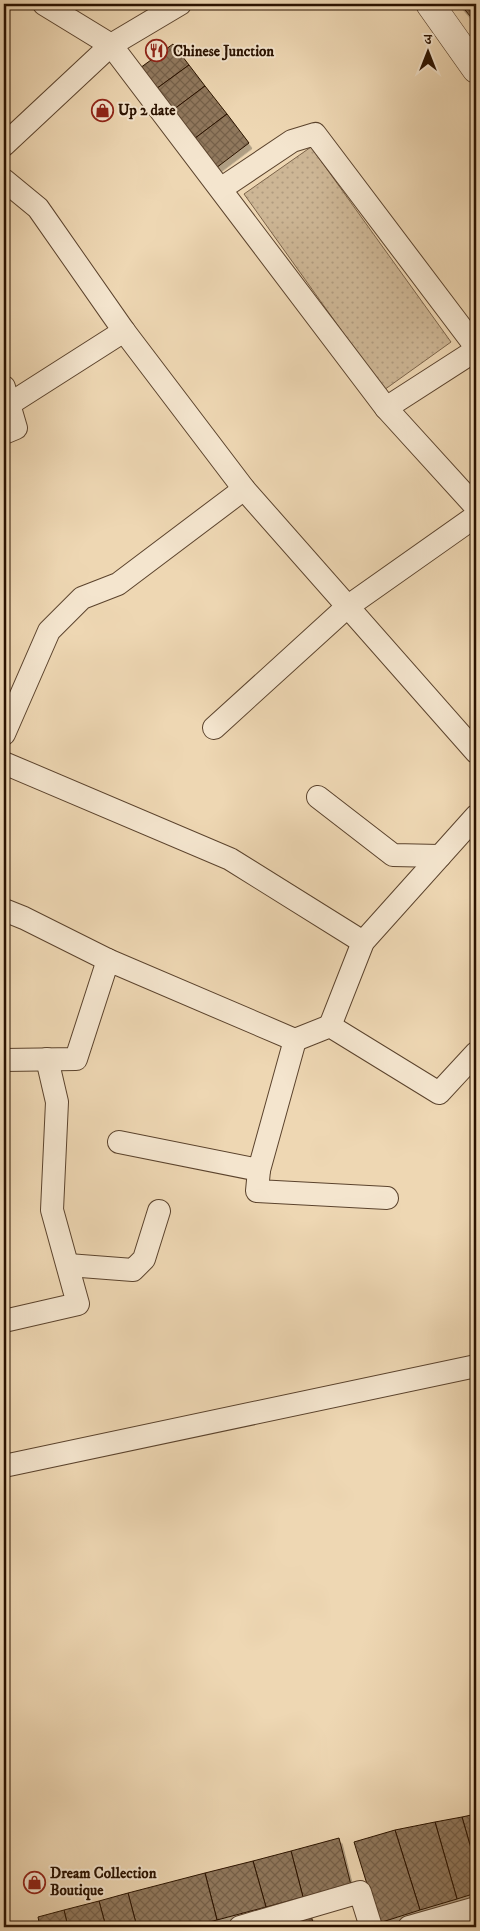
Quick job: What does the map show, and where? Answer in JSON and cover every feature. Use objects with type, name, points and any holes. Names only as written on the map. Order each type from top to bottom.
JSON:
[{"type":"street","points":[[44,4],[112,45],[222,188],[386,408],[476,507]]},
{"type":"street","points":[[4,145],[112,45],[180,4]]},
{"type":"street","points":[[430,4],[472,55]]},
{"type":"street","points":[[222,188],[292,141],[315,134],[476,348],[386,408]]},
{"type":"street","points":[[4,180],[38,208],[124,331],[244,489],[476,752]]},
{"type":"street","points":[[4,434],[16,428],[6,396],[124,331]]},
{"type":"street","points":[[4,734],[49,631],[82,598],[118,584],[244,489]]},
{"type":"street","points":[[214,728],[347,607],[476,516]]},
{"type":"street","points":[[4,763],[230,860],[363,942]]},
{"type":"street","points":[[318,797],[393,855],[440,856]]},
{"type":"street","points":[[4,910],[108,960],[295,1040],[330,1026],[363,942],[476,816]]},
{"type":"street","points":[[4,1060],[76,1059],[108,960]]},
{"type":"street","points":[[330,1026],[439,1093],[476,1053]]},
{"type":"street","points":[[295,1040],[259,1170],[257,1191],[387,1198]]},
{"type":"street","points":[[4,1321],[78,1304],[52,1210],[57,1102],[47,1059]]},
{"type":"street","points":[[119,1142],[259,1170]]},
{"type":"street","points":[[68,1265],[133,1270],[144,1258],[159,1211]]},
{"type":"street","points":[[4,1466],[476,1366]]},
{"type":"street","points":[[240,1927],[360,1892],[371,1927]]},
{"type":"street","points":[[409,1927],[476,1908]]},
{"type":"shaded area","points":[[311,147],[451,342],[384,390],[244,194]]},
{"type":"building","points":[[460,4],[476,4],[476,23]]},
{"type":"building","points":[[173,44],[189,65],[156,89],[140,68]]},
{"type":"building","points":[[189,65],[205,86],[173,110],[156,89]]},
{"type":"building","points":[[205,86],[227,114],[194,139],[173,110]]},
{"type":"building","points":[[227,114],[249,143],[216,168],[194,139]]},
{"type":"building","points":[[476,1814],[476,1866],[462,1817]]},
{"type":"building","points":[[462,1817],[476,1866],[476,1893],[457,1899],[435,1822]]},
{"type":"building","points":[[435,1822],[457,1899],[420,1910],[395,1830]]},
{"type":"building","points":[[395,1830],[420,1910],[379,1923],[354,1842]]},
{"type":"building","points":[[339,1838],[351,1885],[303,1897],[291,1851]]},
{"type":"building","points":[[291,1851],[303,1897],[266,1907],[253,1861]]},
{"type":"building","points":[[253,1861],[266,1907],[217,1920],[205,1873]]},
{"type":"building","points":[[205,1873],[217,1920],[188,1927],[137,1927],[128,1893]]},
{"type":"building","points":[[128,1893],[137,1927],[106,1927],[99,1901]]},
{"type":"building","points":[[99,1901],[106,1927],[68,1927],[64,1910]]},
{"type":"building","points":[[64,1910],[68,1927],[40,1927],[38,1917]]},
{"type":"building","points":[[311,1915],[314,1927],[269,1927]]},
{"type":"building","points":[[476,1915],[476,1927],[463,1927],[460,1920]]},
{"type":"place","name":"Chinese Junction","points":[[157,51]]},
{"type":"place","name":"Up 2 date","points":[[102,110]]},
{"type":"place","name":"Dream Collection Boutique","points":[[34,1882]]}]
